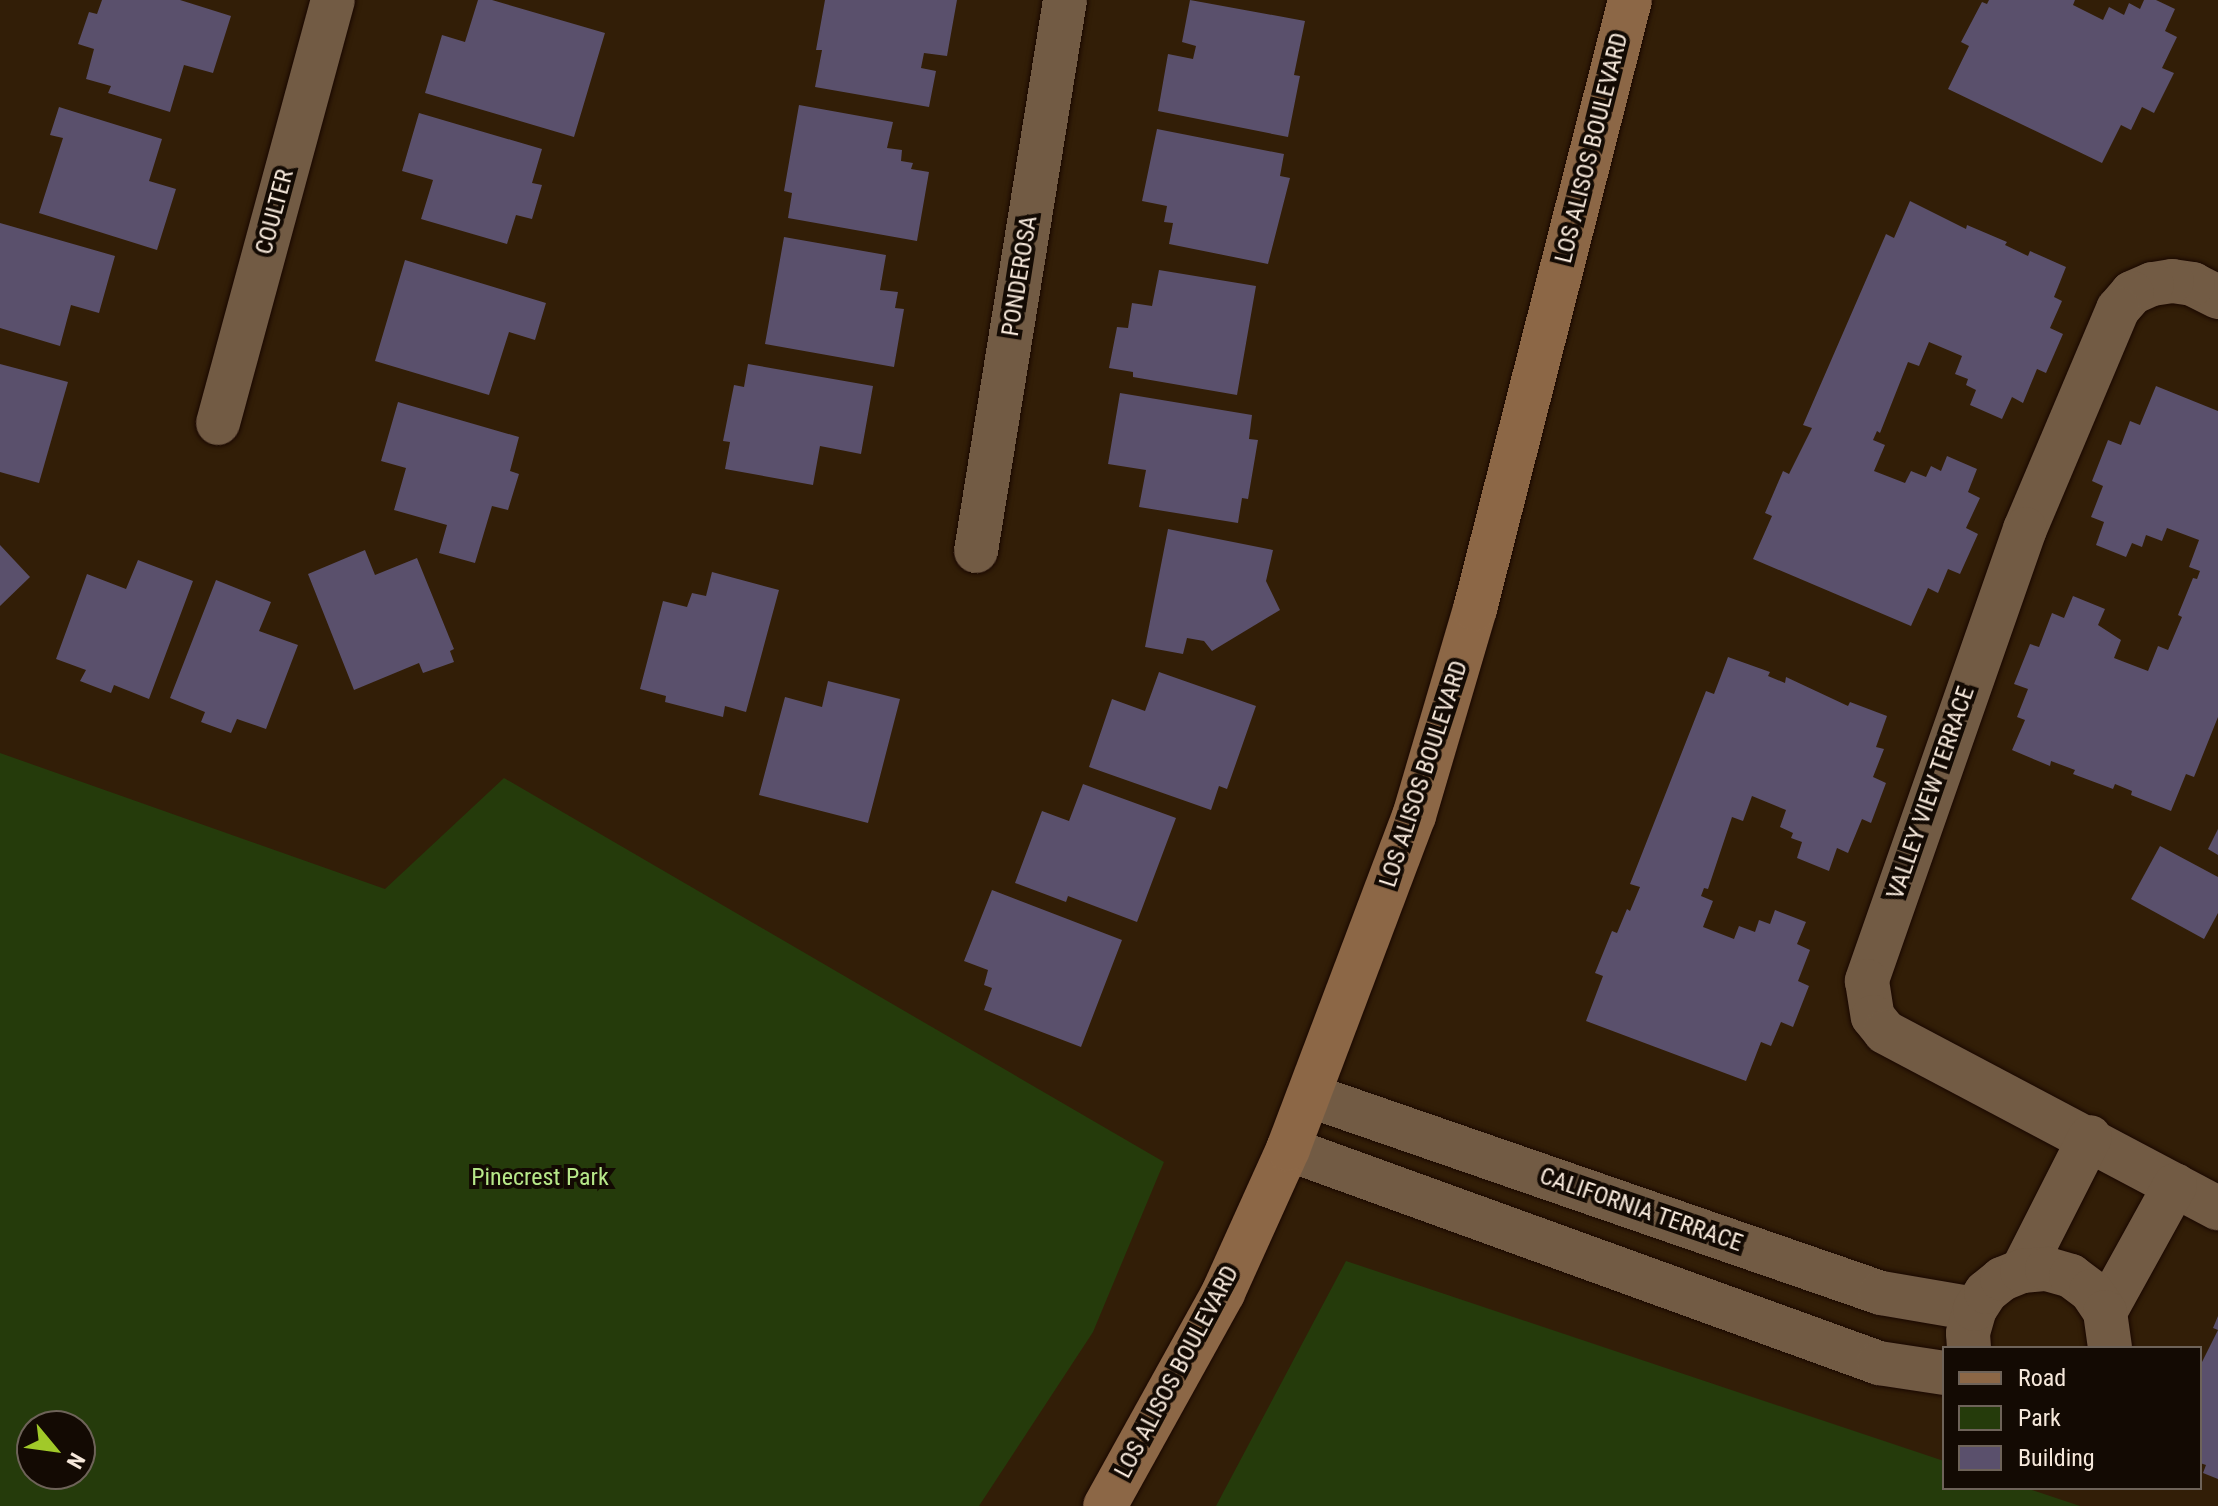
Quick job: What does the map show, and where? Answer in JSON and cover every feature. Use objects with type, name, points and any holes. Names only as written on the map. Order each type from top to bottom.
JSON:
[{"type":"main road","name":"LOS ALISOS BOULEVARD","points":[[1105,1506],[1223,1293],[1288,1149],[1311,1096],[1414,816],[1525,418],[1630,0]]},
{"type":"street","name":"COULTER","points":[[218,423],[333,0]]},
{"type":"street","name":"PONDEROSA","points":[[976,551],[1065,0]]},
{"type":"street","name":"VALLEY VIEW TERRACE","points":[[2218,297],[2193,284],[2172,281],[2152,284],[2132,293],[2119,309],[2025,529],[1867,981],[1873,1017],[1885,1032],[2090,1137],[2218,1208]]},
{"type":"street","name":"CALIFORNIA TERRACE","points":[[1311,1096],[1881,1293],[1972,1329],[1986,1292],[2002,1279],[2022,1271]]},
{"type":"street","points":[[2022,1271],[2090,1137]]},
{"type":"street","points":[[1288,1149],[1879,1363],[1942,1373]]},
{"type":"street","points":[[2108,1330],[2175,1185]]},
{"type":"street","points":[[2022,1271],[2047,1269],[2071,1276],[2091,1291],[2108,1330]]},
{"type":"green space","name":"Pinecrest Park","points":[[0,753],[385,889],[504,778],[1164,1162],[1093,1332],[979,1506],[0,1506]]},
{"type":"green space","points":[[1346,1261],[1942,1460],[1942,1490],[2032,1490],[2080,1506],[1216,1506]]},
{"type":"building","points":[[102,0],[180,0],[231,16],[213,73],[184,65],[170,112],[108,93],[111,86],[86,79],[94,49],[78,44],[89,12],[97,14]]},
{"type":"building","points":[[478,0],[492,0],[605,33],[574,137],[425,93],[442,35],[465,42]]},
{"type":"building","points":[[825,0],[957,0],[947,56],[924,53],[921,68],[936,71],[929,107],[815,87],[822,50],[816,50]]},
{"type":"building","points":[[1190,0],[1305,21],[1294,75],[1300,76],[1288,137],[1158,111],[1168,54],[1193,59],[1196,46],[1182,42]]},
{"type":"building","points":[[1989,0],[2075,0],[2073,5],[2103,20],[2109,7],[2124,15],[2129,3],[2140,9],[2144,0],[2156,0],[2175,9],[2165,31],[2177,37],[2162,68],[2174,73],[2154,113],[2142,107],[2131,130],[2121,125],[2102,163],[1948,89],[1969,46],[1961,42],[1982,2],[1987,4]]},
{"type":"building","points":[[799,105],[893,122],[887,148],[902,150],[901,161],[913,163],[911,169],[929,172],[917,241],[788,218],[792,193],[784,191]]},
{"type":"building","points":[[59,107],[162,139],[149,181],[176,189],[157,250],[39,213],[63,138],[50,135]]},
{"type":"building","points":[[419,113],[542,149],[532,183],[542,185],[532,219],[516,215],[507,244],[421,219],[433,180],[402,171]]},
{"type":"building","points":[[1157,129],[1284,154],[1280,176],[1290,178],[1268,264],[1169,244],[1173,223],[1164,222],[1167,206],[1142,201]]},
{"type":"building","points":[[1910,201],[1966,229],[1967,225],[2007,242],[2005,245],[2028,256],[2030,251],[2066,267],[2054,297],[2062,301],[2050,328],[2063,334],[2046,373],[2037,369],[2023,403],[2012,397],[2002,419],[1970,405],[1976,390],[1966,385],[1968,379],[1955,374],[1962,356],[1929,342],[1919,366],[1908,362],[1880,433],[1877,431],[1873,440],[1885,445],[1874,471],[1905,483],[1911,471],[1926,477],[1931,466],[1941,471],[1947,456],[1977,469],[1968,492],[1980,498],[1966,528],[1978,534],[1960,574],[1948,569],[1938,593],[1928,588],[1911,626],[1753,559],[1772,516],[1765,513],[1783,471],[1789,474],[1812,428],[1803,425],[1886,234],[1894,238]]},
{"type":"building","points":[[0,223],[115,256],[99,313],[71,305],[60,346],[0,328]]},
{"type":"building","points":[[784,237],[886,255],[880,290],[898,292],[895,308],[904,309],[894,367],[765,344]]},
{"type":"building","points":[[405,260],[546,303],[535,340],[509,332],[489,395],[375,361]]},
{"type":"building","points":[[1159,270],[1256,286],[1237,395],[1133,377],[1133,372],[1109,368],[1117,327],[1128,328],[1132,303],[1152,306]]},
{"type":"building","points":[[0,364],[68,382],[39,483],[0,472]]},
{"type":"building","points":[[748,364],[873,386],[861,454],[820,446],[813,485],[725,469],[730,442],[723,441],[734,385],[744,387]]},
{"type":"building","points":[[2156,386],[2218,411],[2218,717],[2194,777],[2186,774],[2171,811],[2131,795],[2132,791],[2115,784],[2113,789],[2073,774],[2075,770],[2051,761],[2050,766],[2012,750],[2025,720],[2017,717],[2028,689],[2014,684],[2030,644],[2039,647],[2052,613],[2064,618],[2073,596],[2105,609],[2098,625],[2121,640],[2114,658],[2148,671],[2158,646],[2168,650],[2182,617],[2178,615],[2193,578],[2197,579],[2200,571],[2189,567],[2199,540],[2167,528],[2162,541],[2146,535],[2142,547],[2132,543],[2126,557],[2096,545],[2104,522],[2091,517],[2103,486],[2092,481],[2108,440],[2121,445],[2130,421],[2140,425]]},
{"type":"building","points":[[1120,393],[1252,415],[1249,439],[1258,440],[1248,499],[1242,498],[1238,523],[1139,507],[1146,470],[1108,464]]},
{"type":"building","points":[[398,402],[519,437],[510,471],[519,474],[508,510],[492,506],[475,563],[439,553],[447,525],[394,510],[406,468],[381,461]]},
{"type":"building","points":[[1168,529],[1273,550],[1266,581],[1280,610],[1212,651],[1204,641],[1187,638],[1183,654],[1145,647]]},
{"type":"building","points":[[0,545],[30,577],[0,606]]},
{"type":"building","points":[[365,550],[375,575],[417,558],[454,649],[450,651],[454,662],[423,673],[419,663],[354,690],[308,574]]},
{"type":"building","points":[[138,560],[193,581],[149,699],[114,685],[111,693],[80,681],[86,670],[56,659],[87,574],[126,589]]},
{"type":"building","points":[[712,572],[779,590],[746,712],[725,706],[723,717],[665,702],[666,696],[640,689],[663,601],[687,607],[692,593],[706,596]]},
{"type":"building","points":[[216,580],[271,602],[259,631],[298,645],[266,729],[237,719],[231,733],[201,722],[205,712],[170,698]]},
{"type":"building","points":[[1728,657],[1770,672],[1768,676],[1785,683],[1786,677],[1848,706],[1850,702],[1887,716],[1876,747],[1884,749],[1873,777],[1886,783],[1871,823],[1862,819],[1848,853],[1837,848],[1829,871],[1797,858],[1802,842],[1791,838],[1793,833],[1780,827],[1786,810],[1752,796],[1743,821],[1732,817],[1708,889],[1704,888],[1701,896],[1713,901],[1703,927],[1734,939],[1739,926],[1755,932],[1759,920],[1770,924],[1775,910],[1806,922],[1797,944],[1810,950],[1798,981],[1809,986],[1793,1027],[1781,1022],[1771,1046],[1761,1042],[1746,1081],[1586,1021],[1603,976],[1595,973],[1612,931],[1617,933],[1627,909],[1630,911],[1640,887],[1630,884],[1706,691],[1714,694]]},
{"type":"building","points":[[1159,672],[1256,706],[1227,789],[1219,786],[1211,810],[1089,767],[1112,699],[1145,711]]},
{"type":"building","points":[[828,681],[900,699],[868,823],[759,795],[785,697],[822,707]]},
{"type":"building","points":[[1083,784],[1176,818],[1137,922],[1068,896],[1066,902],[1015,883],[1042,811],[1069,821]]},
{"type":"building","points":[[2218,829],[2218,855],[2208,849]]},
{"type":"building","points":[[2160,846],[2218,877],[2218,913],[2204,939],[2131,899]]},
{"type":"building","points":[[992,890],[1122,940],[1081,1047],[984,1010],[992,988],[984,985],[988,970],[964,961]]},
{"type":"building","points":[[2218,1330],[2218,1479],[2203,1473],[2206,1465],[2202,1464],[2202,1362]]}]
